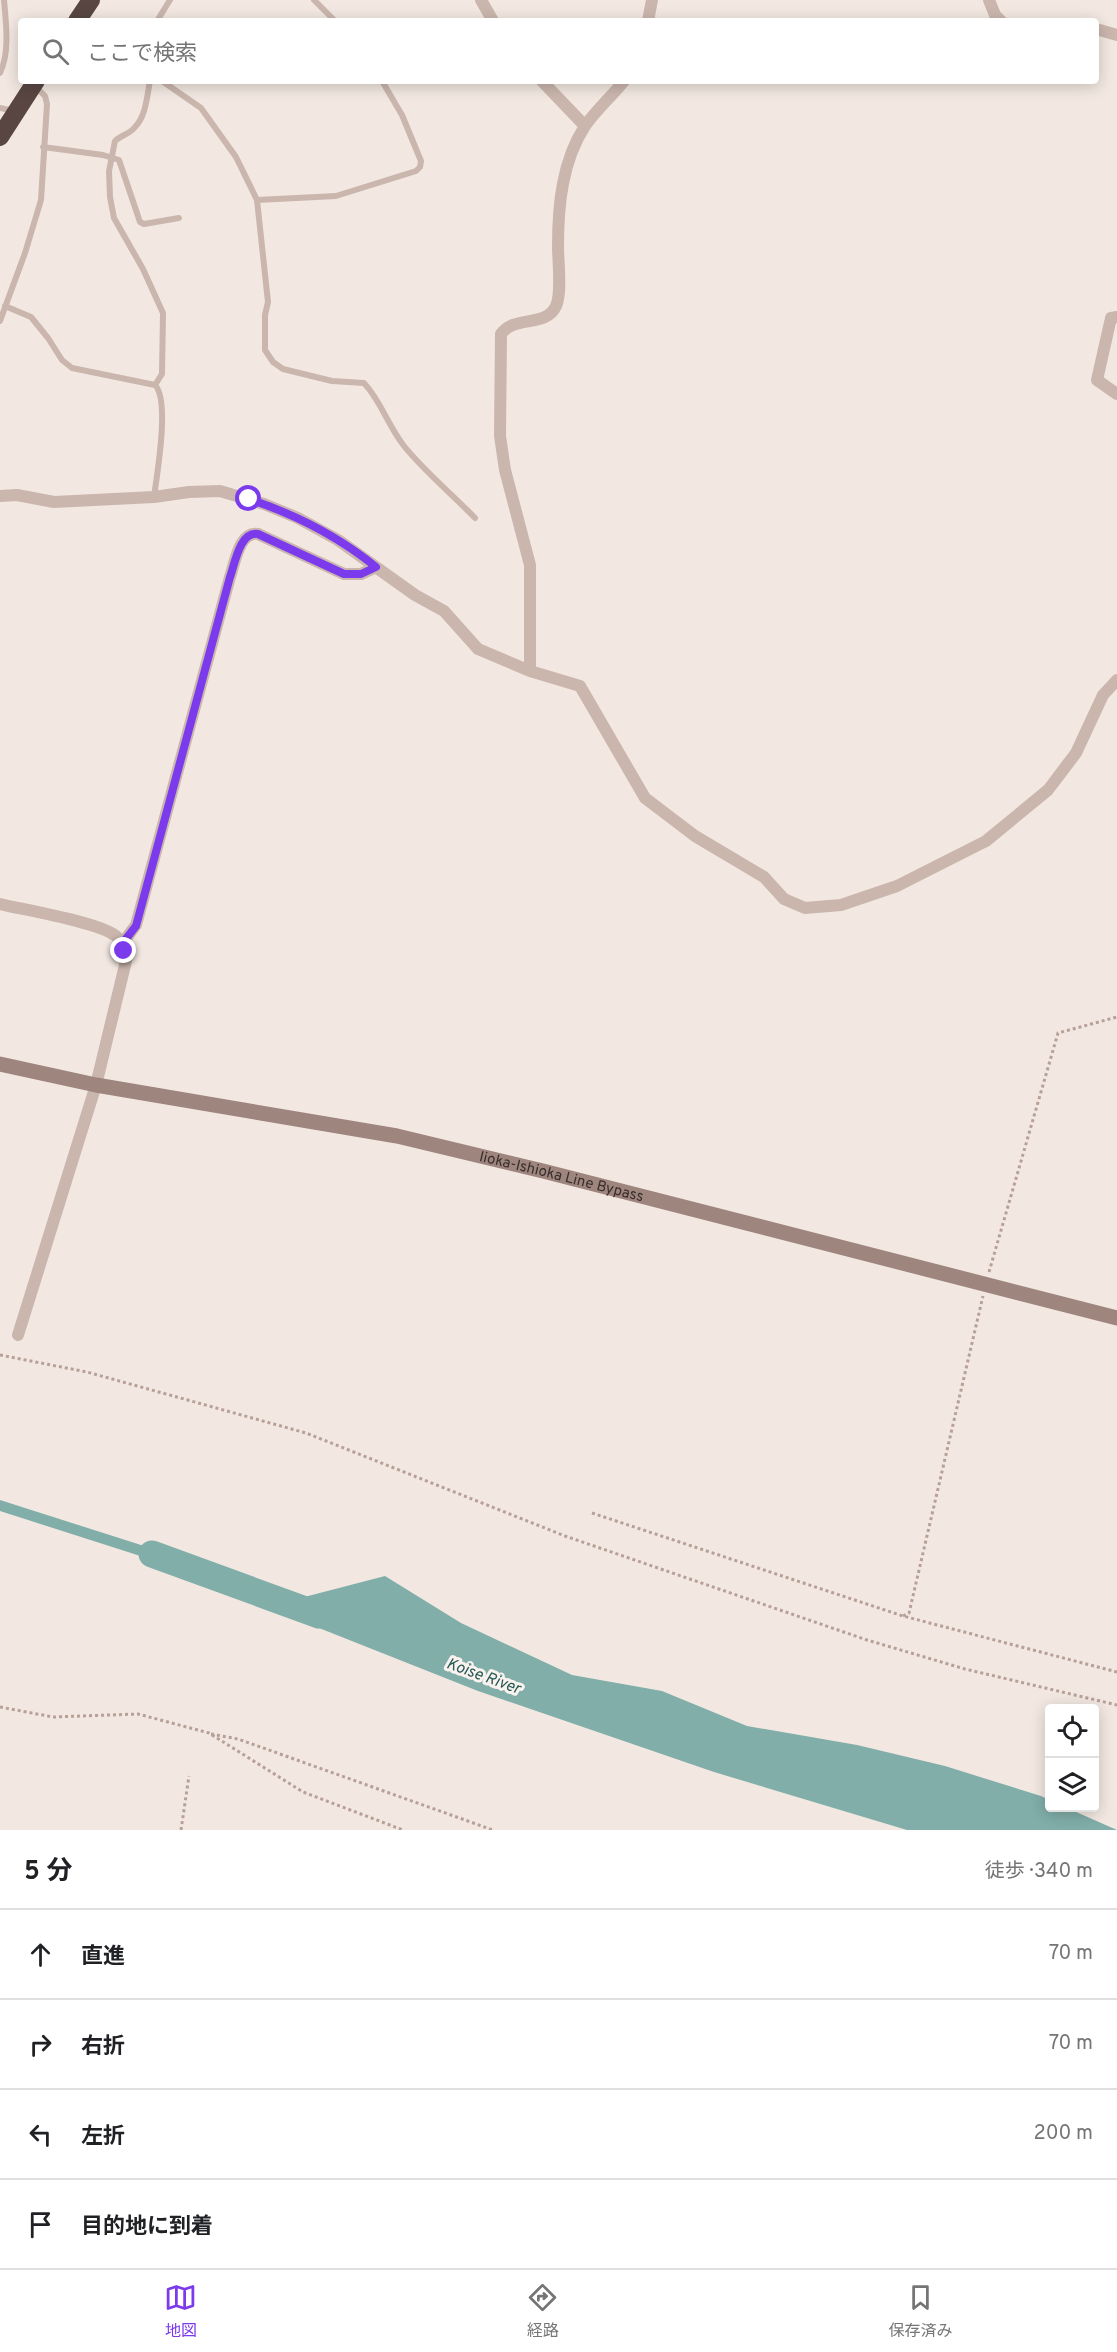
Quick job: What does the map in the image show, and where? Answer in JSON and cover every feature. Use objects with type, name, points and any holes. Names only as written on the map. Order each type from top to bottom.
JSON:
[{"type":"highway","points":[[79,18],[91,0]]},
{"type":"highway","points":[[0,137],[8,110],[34,84]]},
{"type":"main road","name":"Iioka-Ishioka Line Bypass","points":[[0,1064],[96,1085],[408,1139],[554,1173],[1117,1318]]},
{"type":"street","points":[[481,0],[491,18]]},
{"type":"street","points":[[649,18],[652,0]]},
{"type":"street","points":[[989,0],[998,18]]},
{"type":"street","points":[[1099,30],[1117,35]]},
{"type":"street","points":[[545,84],[585,126]]},
{"type":"street","points":[[530,670],[530,565],[505,470],[500,436],[501,334],[506,327],[512,324],[547,317],[556,306],[561,192],[574,147],[585,126],[621,84]]},
{"type":"street","points":[[1117,317],[1111,318],[1097,380],[1117,394]]},
{"type":"street","points":[[0,496],[17,495],[54,502],[220,491],[257,501],[308,524],[346,546],[415,595],[444,611],[478,649],[530,670],[580,686],[645,798],[695,836],[764,876],[784,899],[806,908],[841,905],[897,886],[986,841],[1048,790],[1076,753],[1103,695],[1117,680]]},
{"type":"street","points":[[122,944],[136,926],[230,577],[245,538],[258,534],[344,574],[361,574],[376,567]]},
{"type":"street","points":[[0,904],[102,928],[118,938],[122,944],[126,962],[96,1085],[18,1335]]},
{"type":"lane","points":[[0,73],[4,65],[6,28],[4,0]]},
{"type":"lane","points":[[159,18],[170,0]]},
{"type":"lane","points":[[314,0],[332,18]]},
{"type":"lane","points":[[0,321],[25,252],[40,200],[47,104],[45,96],[36,84]]},
{"type":"lane","points":[[149,84],[144,109],[136,126],[118,137],[111,158],[110,197],[114,218],[143,269],[163,313],[162,374],[155,384]]},
{"type":"lane","points":[[166,84],[201,108],[236,157],[257,200],[268,302],[264,343],[269,357],[284,369],[332,381],[364,383],[371,390],[404,446],[475,518]]},
{"type":"lane","points":[[257,200],[336,196],[416,171],[421,162],[406,124],[384,84]]},
{"type":"lane","points":[[43,147],[119,160],[140,222],[144,224],[179,218]]},
{"type":"lane","points":[[5,306],[31,317],[62,360],[72,368],[155,384],[160,392],[162,414],[154,497]]},
{"type":"path","points":[[0,1355],[87,1372],[306,1433],[565,1536],[867,1640],[965,1669],[1117,1705]]},
{"type":"path","points":[[592,1513],[903,1616],[1117,1672]]},
{"type":"path","points":[[0,1707],[53,1717],[138,1714],[238,1739],[493,1830]]},
{"type":"path","points":[[209,1733],[303,1792],[403,1830]]},
{"type":"path","points":[[182,1830],[189,1776]]},
{"type":"water","points":[[0,1500],[188,1560],[184,1570],[0,1511]]},
{"type":"water","points":[[385,1576],[461,1623],[572,1675],[662,1691],[747,1726],[857,1745],[945,1766],[1041,1796],[1045,1798],[1045,1812],[1076,1812],[1117,1830],[907,1830],[714,1772],[478,1691],[266,1607]]},
{"type":"waterway","name":"Koise River","points":[[152,1554],[319,1615]]},
{"type":"route","points":[[124,951],[122,944],[136,926],[230,577],[245,538],[258,534],[344,574],[361,574],[376,567],[338,540],[298,518],[249,499]]}]
